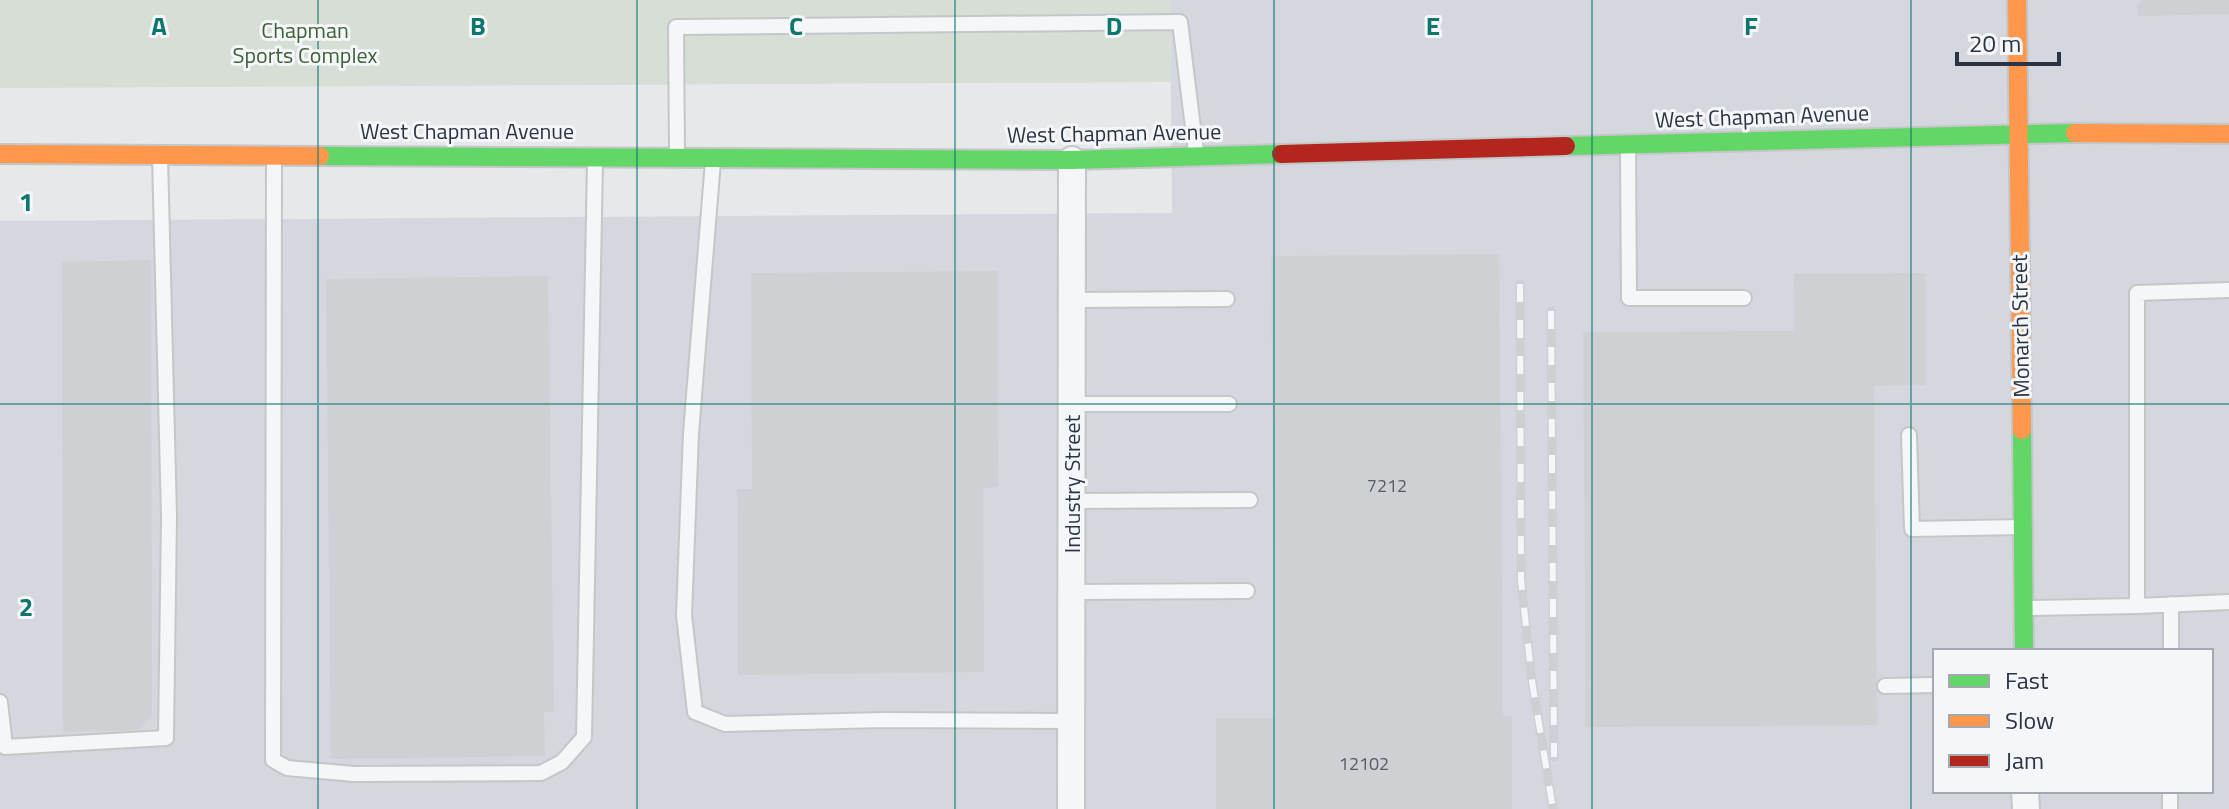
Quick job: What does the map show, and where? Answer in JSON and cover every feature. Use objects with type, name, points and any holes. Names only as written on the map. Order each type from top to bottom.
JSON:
[{"type":"main road","name":"Monarch Street","points":[[2017,0],[2024,649]]},
{"type":"main road","name":"West Chapman Avenue","points":[[0,154],[1072,160],[2018,133],[2229,134]]},
{"type":"street","name":"Industry Street","points":[[1071,809],[1072,160]]},
{"type":"lane","points":[[677,156],[676,27],[1180,22],[1197,156]]},
{"type":"lane","points":[[1628,144],[1629,298],[1744,298]]},
{"type":"lane","points":[[0,702],[5,747],[166,738],[169,516],[160,154]]},
{"type":"lane","points":[[274,155],[273,760],[287,768],[354,774],[541,773],[562,762],[584,737],[595,156]]},
{"type":"lane","points":[[713,156],[691,433],[684,615],[695,712],[725,724],[884,720],[1071,721]]},
{"type":"lane","points":[[2137,606],[2137,293],[2229,290]]},
{"type":"lane","points":[[1072,300],[1227,299]]},
{"type":"lane","points":[[1072,404],[1229,404]]},
{"type":"lane","points":[[1909,435],[1912,529],[2022,527]]},
{"type":"lane","points":[[1071,501],[1250,500]]},
{"type":"lane","points":[[1071,592],[1247,591]]},
{"type":"lane","points":[[2023,608],[2229,602]]},
{"type":"lane","points":[[2171,604],[2171,649]]},
{"type":"lane","points":[[1885,686],[1933,685]]},
{"type":"shaded area","points":[[1170,0],[2229,0],[2229,809],[0,809],[0,221],[1172,213]]},
{"type":"green space","name":"Chapman Sports Complex","points":[[0,0],[1170,0],[1171,82],[0,88]]},
{"type":"building","points":[[2143,0],[2229,0],[2229,14],[2137,16],[2137,5]]},
{"type":"building","points":[[1499,254],[1503,716],[1512,716],[1512,809],[1216,809],[1216,718],[1275,718],[1271,256]]},
{"type":"building","points":[[151,260],[152,716],[139,730],[63,732],[62,262]]},
{"type":"building","points":[[997,271],[998,487],[983,488],[984,672],[738,675],[737,489],[752,489],[751,273]]},
{"type":"building","points":[[1925,273],[1925,385],[1874,386],[1877,725],[1586,727],[1583,332],[1795,331],[1794,274]]},
{"type":"building","points":[[548,276],[554,712],[544,712],[545,756],[331,759],[326,279]]},
{"type":"railway","points":[[1520,284],[1521,580],[1532,681],[1553,809]]},
{"type":"railway","points":[[1551,311],[1554,757]]},
{"type":"traffic: fast","points":[[1566,146],[2075,133]]},
{"type":"traffic: fast","points":[[320,156],[1072,160],[1281,154]]},
{"type":"traffic: fast","points":[[2022,430],[2024,649]]},
{"type":"traffic: slow","points":[[2017,0],[2022,430]]},
{"type":"traffic: slow","points":[[2075,133],[2229,134]]},
{"type":"traffic: slow","points":[[0,154],[320,156]]},
{"type":"traffic: jam","points":[[1281,154],[1566,146]]}]
